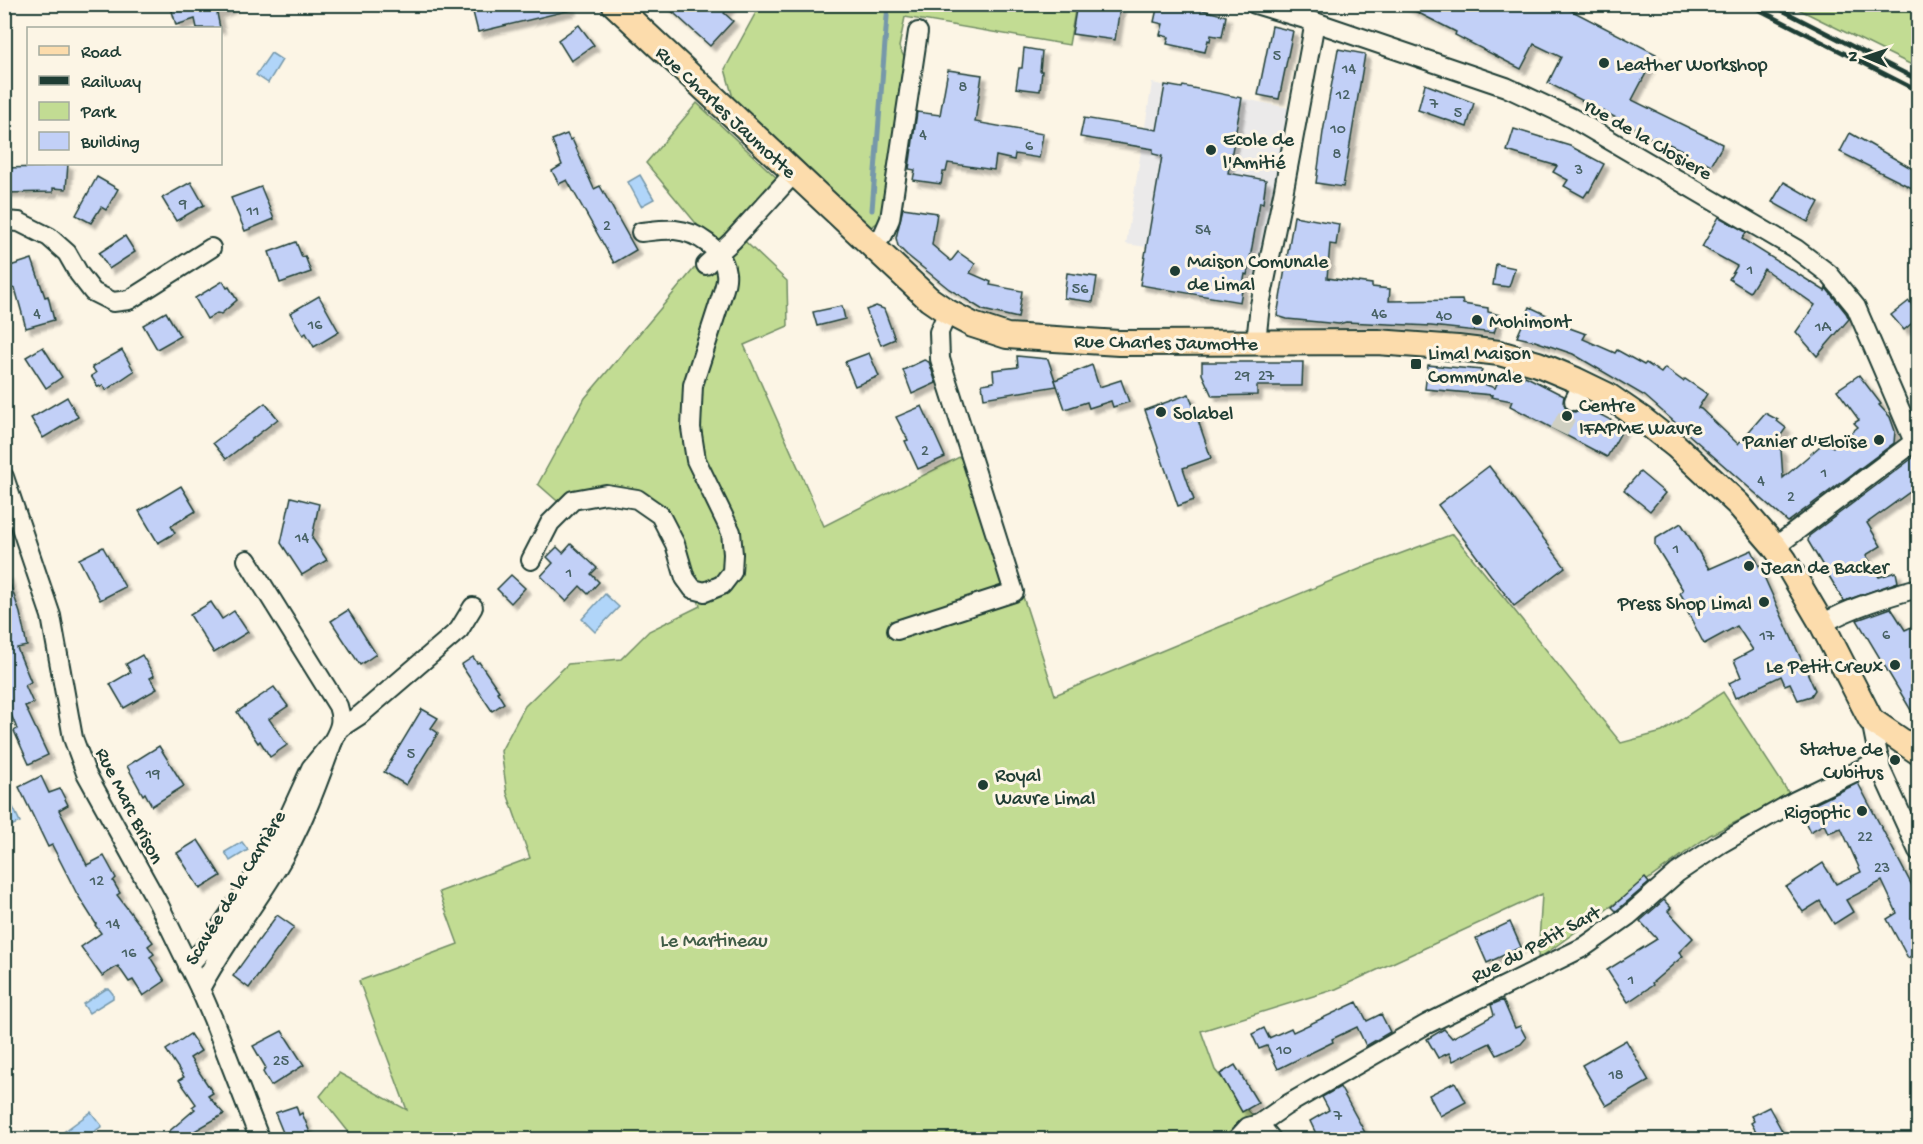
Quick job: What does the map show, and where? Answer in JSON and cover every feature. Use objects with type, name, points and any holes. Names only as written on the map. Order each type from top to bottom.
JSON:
[{"type":"main road","name":"Rue Charles Jaumotte","points":[[614,4],[929,299],[973,325],[1007,336],[1119,343],[1377,342],[1489,352],[1538,364],[1579,392],[1607,395],[1642,418],[1676,446],[1738,504],[1775,547],[1822,624],[1871,720]]},
{"type":"main road","points":[[1871,720],[1918,752]]},
{"type":"street","name":"rue de la Closiere","points":[[1255,4],[1506,87],[1562,114],[1796,249],[1829,274],[1856,307],[1916,441]]},
{"type":"street","points":[[1256,342],[1260,305],[1315,22]]},
{"type":"street","points":[[872,246],[883,236],[890,219],[918,32]]},
{"type":"street","points":[[712,259],[732,241],[794,173]]},
{"type":"street","points":[[4,221],[19,222],[49,237],[67,253],[93,292],[113,302],[129,300],[211,248]]},
{"type":"street","points":[[641,232],[677,230],[695,235],[710,244],[712,259]]},
{"type":"street","points":[[531,560],[550,523],[573,500],[606,494],[637,499],[660,515],[675,544],[685,578],[693,590],[705,592],[722,585],[732,572],[731,532],[696,460],[691,428],[693,385],[727,276],[725,266],[712,259]]},
{"type":"street","points":[[897,630],[1014,592],[939,359],[939,332],[948,312]]},
{"type":"street","points":[[1775,547],[1916,441]]},
{"type":"street","name":"Rue Marc Brison","points":[[4,477],[51,616],[73,738],[86,773],[159,905],[200,989],[260,1140]]},
{"type":"street","points":[[247,560],[338,706],[341,716],[336,735]]},
{"type":"street","points":[[1822,624],[1871,602],[1918,588]]},
{"type":"street","name":"Scavée de la Carrière","points":[[188,966],[212,940],[267,858],[284,827],[310,768],[336,735],[459,630],[473,607]]},
{"type":"street","points":[[1871,720],[1881,771],[1917,843]]},
{"type":"street","name":"Scavée de la Carrière","points":[[200,989],[212,966],[277,868],[297,833],[336,735]]},
{"type":"street","name":"Rue du Petit Sart","points":[[1236,1140],[1248,1127],[1259,1124],[1285,1106],[1427,1024],[1584,947],[1629,916],[1677,873],[1720,844],[1795,801],[1880,760]]},
{"type":"street","points":[[1259,1124],[1272,1140]]},
{"type":"shaded area","name":"Ecole de l'Amitié","points":[[1152,83],[1289,108],[1257,276],[1247,275],[1258,209],[1147,247],[1126,244]]},
{"type":"green space","points":[[760,5],[1076,5],[1069,45],[905,17],[899,47],[906,61],[883,219],[871,227],[839,207],[840,198],[793,153],[763,132],[735,105],[725,69]]},
{"type":"green space","points":[[1790,5],[1909,5],[1918,10],[1918,68]]},
{"type":"green space","name":"Le Martineau","points":[[697,103],[779,180],[733,230],[787,281],[788,326],[744,345],[824,526],[975,449],[1055,695],[1367,566],[1453,534],[1621,743],[1662,732],[1723,692],[1790,795],[1710,835],[1538,959],[1542,894],[1336,989],[1201,1031],[1215,1070],[1272,1139],[355,1140],[320,1096],[339,1073],[407,1110],[359,981],[458,944],[439,892],[530,858],[507,793],[501,751],[525,706],[568,664],[621,659],[649,631],[700,606],[679,538],[647,498],[564,507],[538,484],[585,398],[714,245],[646,163]]},
{"type":"water","points":[[271,53],[282,60],[268,83],[256,75]]},
{"type":"water","points":[[640,175],[654,199],[641,206],[628,182]]},
{"type":"water","points":[[605,594],[619,607],[595,632],[582,619]]},
{"type":"water","points":[[10,801],[20,822],[11,826],[5,813],[5,804]]},
{"type":"water","points":[[242,842],[248,850],[230,861],[225,852]]},
{"type":"water","points":[[106,989],[113,994],[113,998],[89,1013],[83,1004]]},
{"type":"water","points":[[91,1112],[102,1126],[84,1139],[65,1139],[61,1134]]},
{"type":"building","points":[[170,4],[230,4],[231,8],[217,13],[220,27],[197,27],[195,19],[176,25]]},
{"type":"building","points":[[471,4],[570,4],[571,10],[478,32]]},
{"type":"building","points":[[664,4],[732,4],[724,13],[733,21],[710,46]]},
{"type":"building","points":[[1077,4],[1120,7],[1115,40],[1072,34]]},
{"type":"building","points":[[1158,4],[1180,4],[1226,16],[1222,37],[1211,35],[1205,52],[1167,44],[1169,37],[1160,35],[1163,24],[1154,22]]},
{"type":"building","name":"Leather Workshop","points":[[1401,4],[1559,4],[1656,54],[1632,100],[1722,144],[1721,148],[1711,165],[1703,161],[1701,164],[1685,155],[1686,152],[1641,133],[1642,131],[1548,83],[1561,57],[1534,44],[1521,69]]},
{"type":"building","points":[[579,25],[594,45],[571,61],[558,40]]},
{"type":"building","points":[[1272,26],[1293,31],[1279,99],[1258,95]]},
{"type":"building","points":[[1024,48],[1042,51],[1040,91],[1016,88],[1019,68],[1022,68]]},
{"type":"building","points":[[1338,49],[1365,54],[1343,187],[1316,183]]},
{"type":"building","points":[[948,70],[982,75],[975,122],[1043,134],[1039,158],[1015,154],[1014,160],[996,156],[994,170],[948,163],[946,172],[943,172],[941,184],[913,180],[915,170],[909,169],[917,112],[940,115]]},
{"type":"building","points":[[1425,84],[1474,103],[1467,127],[1418,110]]},
{"type":"building","points":[[1165,85],[1182,88],[1183,86],[1242,98],[1228,173],[1266,180],[1263,203],[1260,202],[1240,302],[1140,285],[1162,156],[1153,154],[1153,149],[1080,137],[1084,118],[1157,130]]},
{"type":"building","points":[[1514,129],[1570,146],[1604,164],[1589,192],[1584,197],[1564,186],[1568,180],[1553,172],[1557,166],[1507,151]]},
{"type":"building","points":[[1850,133],[1918,172],[1918,191],[1840,152]]},
{"type":"building","points":[[567,134],[570,140],[572,139],[594,189],[600,186],[636,250],[614,263],[567,180],[559,184],[552,171],[562,165],[552,140]]},
{"type":"building","points":[[44,165],[68,165],[66,189],[53,188],[53,192],[4,193],[4,168],[43,167]]},
{"type":"building","points":[[97,177],[118,189],[106,210],[101,207],[91,223],[76,215]]},
{"type":"building","points":[[191,182],[204,205],[176,221],[162,198]]},
{"type":"building","points":[[1784,182],[1819,202],[1808,222],[1772,202]]},
{"type":"building","points":[[261,187],[274,219],[245,231],[231,198]]},
{"type":"building","points":[[903,208],[937,213],[932,245],[951,261],[958,252],[975,264],[970,273],[991,282],[990,285],[1022,291],[1018,318],[983,310],[949,289],[907,255],[898,246],[896,238]]},
{"type":"building","points":[[1294,216],[1339,224],[1336,245],[1330,244],[1327,278],[1372,284],[1372,287],[1390,289],[1389,301],[1462,300],[1463,304],[1488,308],[1488,312],[1500,315],[1494,333],[1431,326],[1346,322],[1339,324],[1277,316]]},
{"type":"building","points":[[1719,217],[1746,232],[1742,239],[1825,291],[1826,288],[1846,313],[1849,319],[1817,356],[1796,332],[1815,305],[1764,269],[1750,292],[1729,279],[1737,266],[1702,247]]},
{"type":"building","points":[[125,236],[135,252],[109,269],[99,253]]},
{"type":"building","points":[[296,242],[311,272],[280,283],[269,252]]},
{"type":"building","points":[[32,259],[45,297],[48,296],[54,320],[26,328],[15,288],[11,289],[4,268]]},
{"type":"building","points":[[1496,264],[1515,268],[1509,287],[1493,285]]},
{"type":"building","points":[[1067,273],[1097,277],[1093,302],[1064,298]]},
{"type":"building","points":[[223,281],[237,300],[221,314],[217,313],[207,319],[195,298]]},
{"type":"building","points":[[319,296],[339,332],[314,347],[306,333],[303,335],[290,313]]},
{"type":"building","points":[[1909,301],[1918,313],[1918,318],[1904,330],[1891,315]]},
{"type":"building","points":[[842,306],[845,319],[817,326],[813,312]]},
{"type":"building","points":[[876,306],[884,309],[895,339],[881,345],[866,310]]},
{"type":"building","points":[[1530,307],[1547,315],[1545,319],[1586,334],[1583,339],[1615,353],[1617,350],[1644,365],[1646,363],[1661,373],[1665,368],[1683,381],[1685,379],[1707,394],[1698,408],[1738,444],[1765,413],[1778,420],[1786,428],[1774,445],[1781,450],[1783,478],[1827,440],[1833,447],[1858,427],[1854,423],[1859,420],[1837,390],[1859,375],[1890,417],[1895,431],[1894,443],[1788,522],[1645,396],[1573,354],[1517,337]]},
{"type":"building","points":[[166,312],[180,336],[157,349],[143,325]]},
{"type":"building","points":[[43,347],[62,377],[46,388],[26,357]]},
{"type":"building","points":[[122,350],[134,371],[106,390],[103,385],[98,387],[91,376],[96,373],[92,367]]},
{"type":"building","points":[[869,353],[879,376],[855,386],[845,362]]},
{"type":"building","points":[[1017,356],[1048,359],[1057,386],[984,398],[982,384],[994,382],[993,370],[1018,367]]},
{"type":"building","points":[[924,360],[929,362],[936,383],[912,394],[903,370]]},
{"type":"building","points":[[1202,362],[1303,362],[1302,386],[1257,386],[1257,395],[1212,396],[1202,374]]},
{"type":"building","points":[[1092,365],[1099,387],[1121,380],[1129,402],[1113,407],[1111,401],[1089,408],[1087,402],[1065,409],[1055,380]]},
{"type":"building","name":"Centre IFAPME Wavre","points":[[1428,365],[1482,370],[1478,382],[1495,388],[1502,372],[1525,376],[1564,396],[1563,402],[1568,411],[1575,412],[1584,406],[1624,427],[1607,457],[1510,406],[1512,401],[1491,397],[1492,395],[1425,389]]},
{"type":"building","points":[[1189,394],[1211,458],[1183,468],[1194,500],[1178,506],[1145,410]]},
{"type":"building","points":[[67,397],[78,417],[43,438],[31,418]]},
{"type":"building","points":[[265,403],[278,419],[226,459],[213,443]]},
{"type":"building","points":[[922,406],[945,457],[918,469],[905,441],[908,440],[896,417]]},
{"type":"building","points":[[1918,454],[1918,486],[1867,523],[1881,546],[1866,555],[1879,577],[1896,572],[1898,582],[1844,601],[1808,541],[1809,536]]},
{"type":"building","points":[[1489,466],[1565,567],[1514,606],[1438,505]]},
{"type":"building","points":[[1640,472],[1665,493],[1650,511],[1624,490]]},
{"type":"building","points":[[181,486],[196,511],[171,526],[175,533],[158,543],[139,511]]},
{"type":"building","points":[[291,497],[319,504],[312,538],[327,560],[302,575],[281,543]]},
{"type":"building","points":[[1681,523],[1709,569],[1752,550],[1815,690],[1811,696],[1798,700],[1790,683],[1785,685],[1781,676],[1735,698],[1729,683],[1741,677],[1734,660],[1753,650],[1737,626],[1704,644],[1686,609],[1689,608],[1680,593],[1683,590],[1655,545],[1655,539]]},
{"type":"building","points":[[571,544],[597,568],[591,574],[599,582],[588,594],[580,586],[566,601],[541,576],[553,563],[547,557],[557,547],[563,553]]},
{"type":"building","points":[[103,547],[125,587],[100,600],[79,559]]},
{"type":"building","points":[[4,575],[7,575],[20,613],[27,646],[17,648],[31,682],[25,685],[33,703],[25,706],[48,755],[29,764],[14,731],[17,729],[4,697]]},
{"type":"building","points":[[511,575],[525,588],[511,603],[497,589]]},
{"type":"building","points":[[211,602],[222,619],[234,611],[248,632],[214,653],[190,615]]},
{"type":"building","points":[[1891,608],[1905,630],[1918,624],[1918,722],[1857,620]]},
{"type":"building","points":[[348,610],[376,654],[360,665],[331,621]]},
{"type":"building","points":[[142,655],[154,676],[150,678],[157,689],[124,708],[110,684],[131,672],[126,664]]},
{"type":"building","points":[[473,657],[499,691],[497,692],[504,703],[492,711],[461,665]]},
{"type":"building","points":[[274,687],[288,706],[269,719],[287,745],[270,757],[237,712]]},
{"type":"building","points":[[422,709],[438,718],[431,728],[438,733],[406,785],[384,772]]},
{"type":"building","points":[[159,746],[184,786],[152,806],[145,793],[143,795],[127,766]]},
{"type":"building","points":[[41,776],[49,793],[60,789],[68,805],[59,810],[87,865],[104,856],[116,878],[113,881],[120,893],[117,895],[153,942],[148,946],[154,954],[150,957],[165,981],[143,996],[133,980],[129,982],[118,966],[102,976],[81,947],[101,933],[77,894],[52,845],[48,847],[19,787]]},
{"type":"building","points":[[1858,783],[1918,897],[1918,951],[1908,958],[1887,919],[1897,913],[1882,881],[1846,900],[1853,912],[1834,924],[1820,901],[1803,912],[1786,887],[1823,863],[1836,884],[1861,872],[1841,828],[1828,833],[1824,824],[1810,832],[1800,811]]},
{"type":"building","points":[[198,840],[221,876],[200,889],[177,853]]},
{"type":"building","points":[[1645,878],[1649,883],[1616,911],[1612,907]]},
{"type":"building","points":[[1664,900],[1671,908],[1668,911],[1693,938],[1679,952],[1683,956],[1652,983],[1653,985],[1628,1002],[1607,970],[1657,939],[1640,921]]},
{"type":"building","points":[[277,915],[294,927],[249,988],[233,976]]},
{"type":"building","points":[[1510,922],[1521,947],[1487,963],[1476,938]]},
{"type":"building","points":[[1503,1000],[1515,1028],[1520,1026],[1526,1038],[1521,1044],[1497,1055],[1490,1043],[1453,1061],[1449,1053],[1438,1058],[1427,1039],[1444,1029],[1452,1038],[1494,1015],[1491,1005]]},
{"type":"building","points":[[1357,1002],[1367,1021],[1381,1014],[1390,1032],[1366,1046],[1357,1027],[1332,1039],[1333,1042],[1278,1069],[1267,1046],[1259,1049],[1252,1034],[1264,1028],[1269,1038],[1291,1028],[1293,1032]]},
{"type":"building","points":[[282,1031],[304,1065],[271,1086],[263,1072],[266,1068],[253,1046]]},
{"type":"building","points":[[190,1034],[201,1051],[190,1058],[213,1093],[208,1096],[224,1114],[191,1133],[194,1140],[159,1140],[195,1109],[192,1107],[196,1104],[179,1080],[184,1077],[166,1050]]},
{"type":"building","points":[[1626,1040],[1649,1081],[1606,1106],[1582,1065]]},
{"type":"building","points":[[1235,1065],[1258,1103],[1242,1112],[1220,1074]]},
{"type":"building","points":[[1455,1082],[1466,1102],[1440,1116],[1429,1095]]},
{"type":"building","points":[[1340,1087],[1369,1140],[1319,1140],[1310,1121],[1329,1110],[1322,1097]]},
{"type":"building","points":[[296,1106],[299,1115],[302,1113],[313,1140],[286,1140],[275,1113]]},
{"type":"building","points":[[1769,1107],[1787,1140],[1761,1140],[1751,1123],[1754,1121],[1751,1116]]},
{"type":"waterway","points":[[872,210],[888,4]]},
{"type":"tunnel","points":[[1559,432],[1574,401]]},
{"type":"railway","points":[[1748,4],[1918,91]]},
{"type":"railway","points":[[1770,4],[1918,80]]},
{"type":"place","name":"Leather Workshop","points":[[1604,63]]},
{"type":"place","name":"Ecole de l'Amitié","points":[[1211,150]]},
{"type":"place","name":"Maison Comunale de Limal","points":[[1175,271]]},
{"type":"place","name":"Mohimont","points":[[1477,320]]},
{"type":"place","name":"Limal Maison Communale","points":[[1416,364]]},
{"type":"place","name":"Solabel","points":[[1161,412]]},
{"type":"place","name":"Centre IFAPME Wavre","points":[[1567,416]]},
{"type":"place","name":"Panier d'Eloïse","points":[[1879,440]]},
{"type":"place","name":"Jean de Backer","points":[[1749,566]]},
{"type":"place","name":"Press Shop Limal","points":[[1764,602]]},
{"type":"place","name":"Le Petit Creux","points":[[1895,665]]},
{"type":"place","name":"Statue de Cubitus","points":[[1895,760]]},
{"type":"place","name":"Royal Wavre Limal","points":[[983,785]]},
{"type":"place","name":"Rigoptic","points":[[1862,811]]}]
